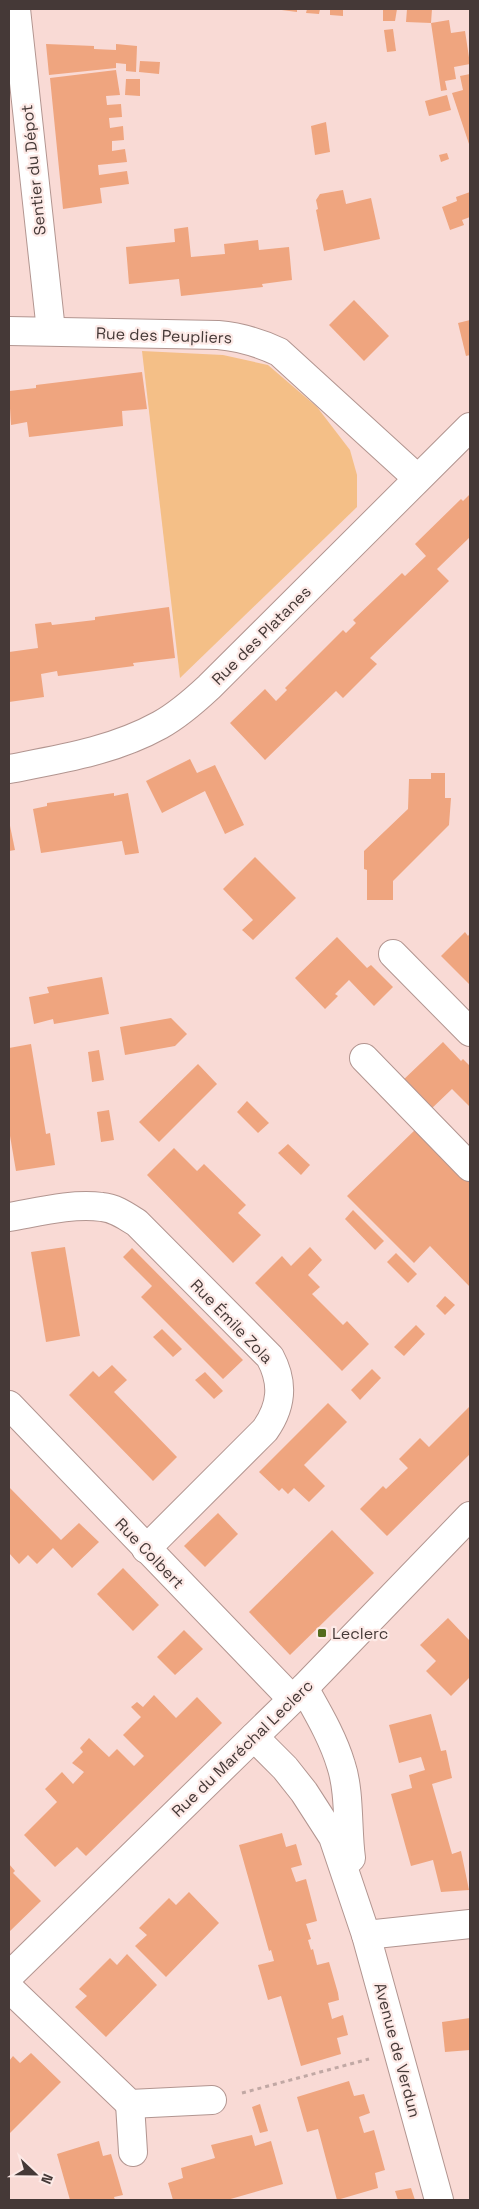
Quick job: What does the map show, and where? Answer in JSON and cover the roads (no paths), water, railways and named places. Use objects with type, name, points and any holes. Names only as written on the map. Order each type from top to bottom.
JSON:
[{"type":"street","name":"Sentier du Dépot","points":[[16,9],[51,331]]},
{"type":"street","name":"Rue des Peupliers","points":[[9,331],[218,335],[238,336],[259,343],[279,352],[417,478]]},
{"type":"street","name":"Rue des Platanes","points":[[9,769],[78,755],[122,743],[162,724],[186,707],[209,687],[470,427]]},
{"type":"street","points":[[393,954],[470,1032]]},
{"type":"street","points":[[364,1058],[470,1167]]},
{"type":"street","name":"Rue Émile Zola","points":[[9,1217],[80,1207],[103,1207],[122,1213],[137,1224],[270,1357],[278,1371],[280,1386],[278,1402],[274,1417],[265,1430],[146,1549]]},
{"type":"street","name":"Rue Colbert","points":[[9,1406],[146,1549],[298,1694]]},
{"type":"street","name":"Rue du Maréchal Leclerc","points":[[9,1976],[298,1694],[470,1516]]},
{"type":"street","name":"Avenue de Verdun","points":[[298,1694],[332,1739],[342,1766],[355,1899]]},
{"type":"street","name":"Avenue de Verdun","points":[[254,1737],[285,1768],[320,1814],[334,1837],[366,1935],[439,2200]]},
{"type":"street","points":[[366,1935],[470,1924]]},
{"type":"street","points":[[9,1988],[130,2104],[133,2152]]},
{"type":"street","points":[[130,2104],[212,2100]]},
{"type":"place","name":"Leclerc","points":[[322,1633]]}]
